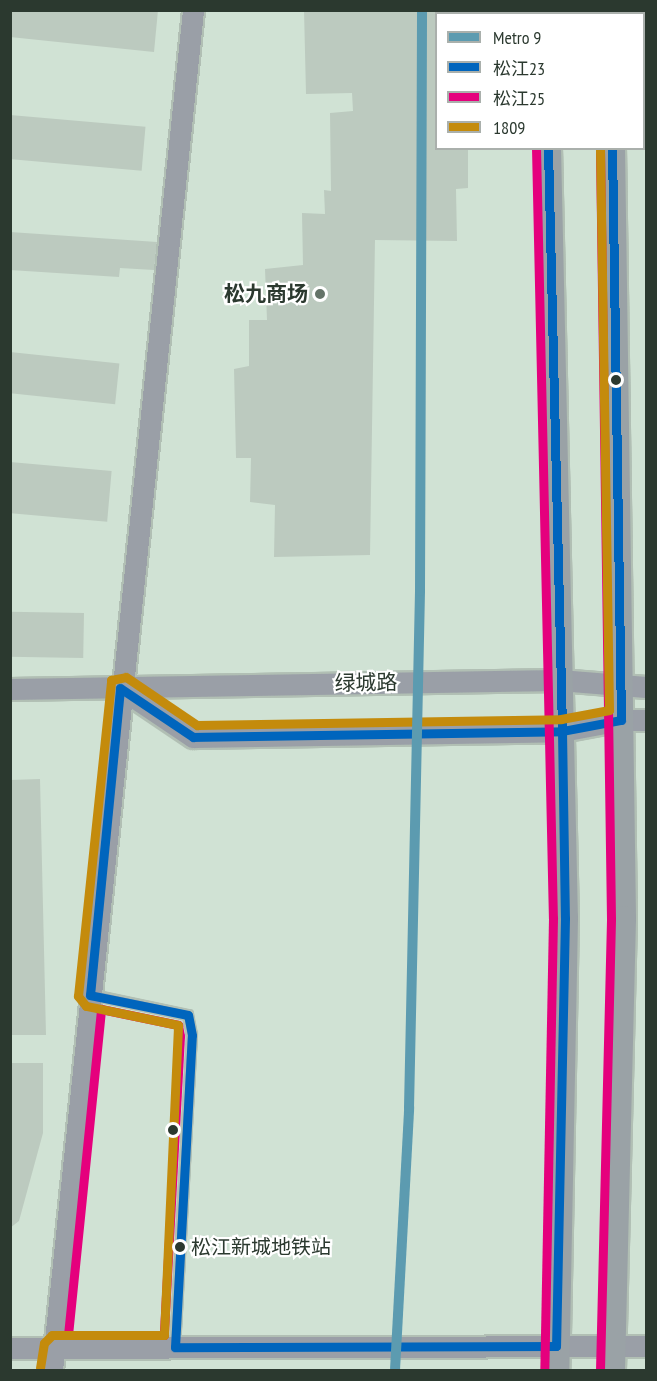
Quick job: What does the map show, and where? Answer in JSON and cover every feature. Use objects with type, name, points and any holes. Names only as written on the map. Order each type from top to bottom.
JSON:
[{"type":"main road","points":[[548,150],[562,731],[564,954],[556,1358]]},
{"type":"main road","points":[[612,150],[623,930],[613,1358]]},
{"type":"street","points":[[52,1371],[120,688],[192,10]]},
{"type":"street","name":"绿城路","points":[[10,689],[559,680],[621,688],[646,687]]},
{"type":"street","points":[[120,688],[193,737],[562,731],[621,720],[646,720]]},
{"type":"street","points":[[10,1348],[175,1347],[613,1358],[646,1346]]},
{"type":"lane","points":[[90,995],[188,1015],[192,1035],[175,1347]]},
{"type":"building","points":[[10,10],[158,10],[154,52],[10,37]]},
{"type":"building","name":"松九商场","points":[[304,10],[467,10],[435,12],[435,150],[468,150],[468,188],[456,189],[457,241],[375,240],[370,555],[274,557],[275,505],[250,502],[251,458],[236,458],[234,369],[249,366],[249,320],[267,320],[265,269],[303,265],[302,213],[325,214],[324,190],[331,191],[330,113],[353,111],[352,93],[306,94]]},
{"type":"building","points":[[10,115],[145,127],[142,171],[10,159]]},
{"type":"building","points":[[10,232],[157,242],[154,270],[120,268],[119,277],[10,270]]},
{"type":"building","points":[[10,352],[119,363],[115,404],[10,393]]},
{"type":"building","points":[[10,462],[112,471],[107,522],[10,513]]},
{"type":"building","points":[[10,612],[84,613],[83,658],[10,657]]},
{"type":"building","points":[[40,779],[46,1035],[10,1035],[10,780]]},
{"type":"building","points":[[10,1063],[43,1063],[43,1133],[19,1221],[10,1228]]},
{"type":"metro line","name":"9","points":[[395,1370],[409,1108],[420,591],[422,10]]},
{"type":"transit line","name":"松江25","points":[[536,150],[553,918],[544,1370]]},
{"type":"transit line","name":"松江23","points":[[548,150],[562,731]]},
{"type":"transit line","name":"松江25","points":[[600,150],[611,919],[600,1370]]},
{"type":"transit line","name":"1809","points":[[40,1368],[44,1343],[52,1335],[164,1335],[178,1025],[86,1006],[78,996],[111,680],[126,677],[197,725],[561,719],[609,710],[600,150]]},
{"type":"transit line","name":"松江23","points":[[562,731],[621,720],[612,150]]},
{"type":"transit line","name":"松江23","points":[[120,688],[193,737],[562,731],[565,918],[556,1346],[175,1347],[192,1035],[188,1015],[90,995],[120,688]]},
{"type":"transit line","name":"松江25","points":[[101,1009],[178,1025],[180,1036],[164,1335],[68,1335],[101,1009]]},
{"type":"place","name":"松九商场","points":[[320,294]]},
{"type":"place","name":"松江新城地铁站","points":[[180,1247]]}]
